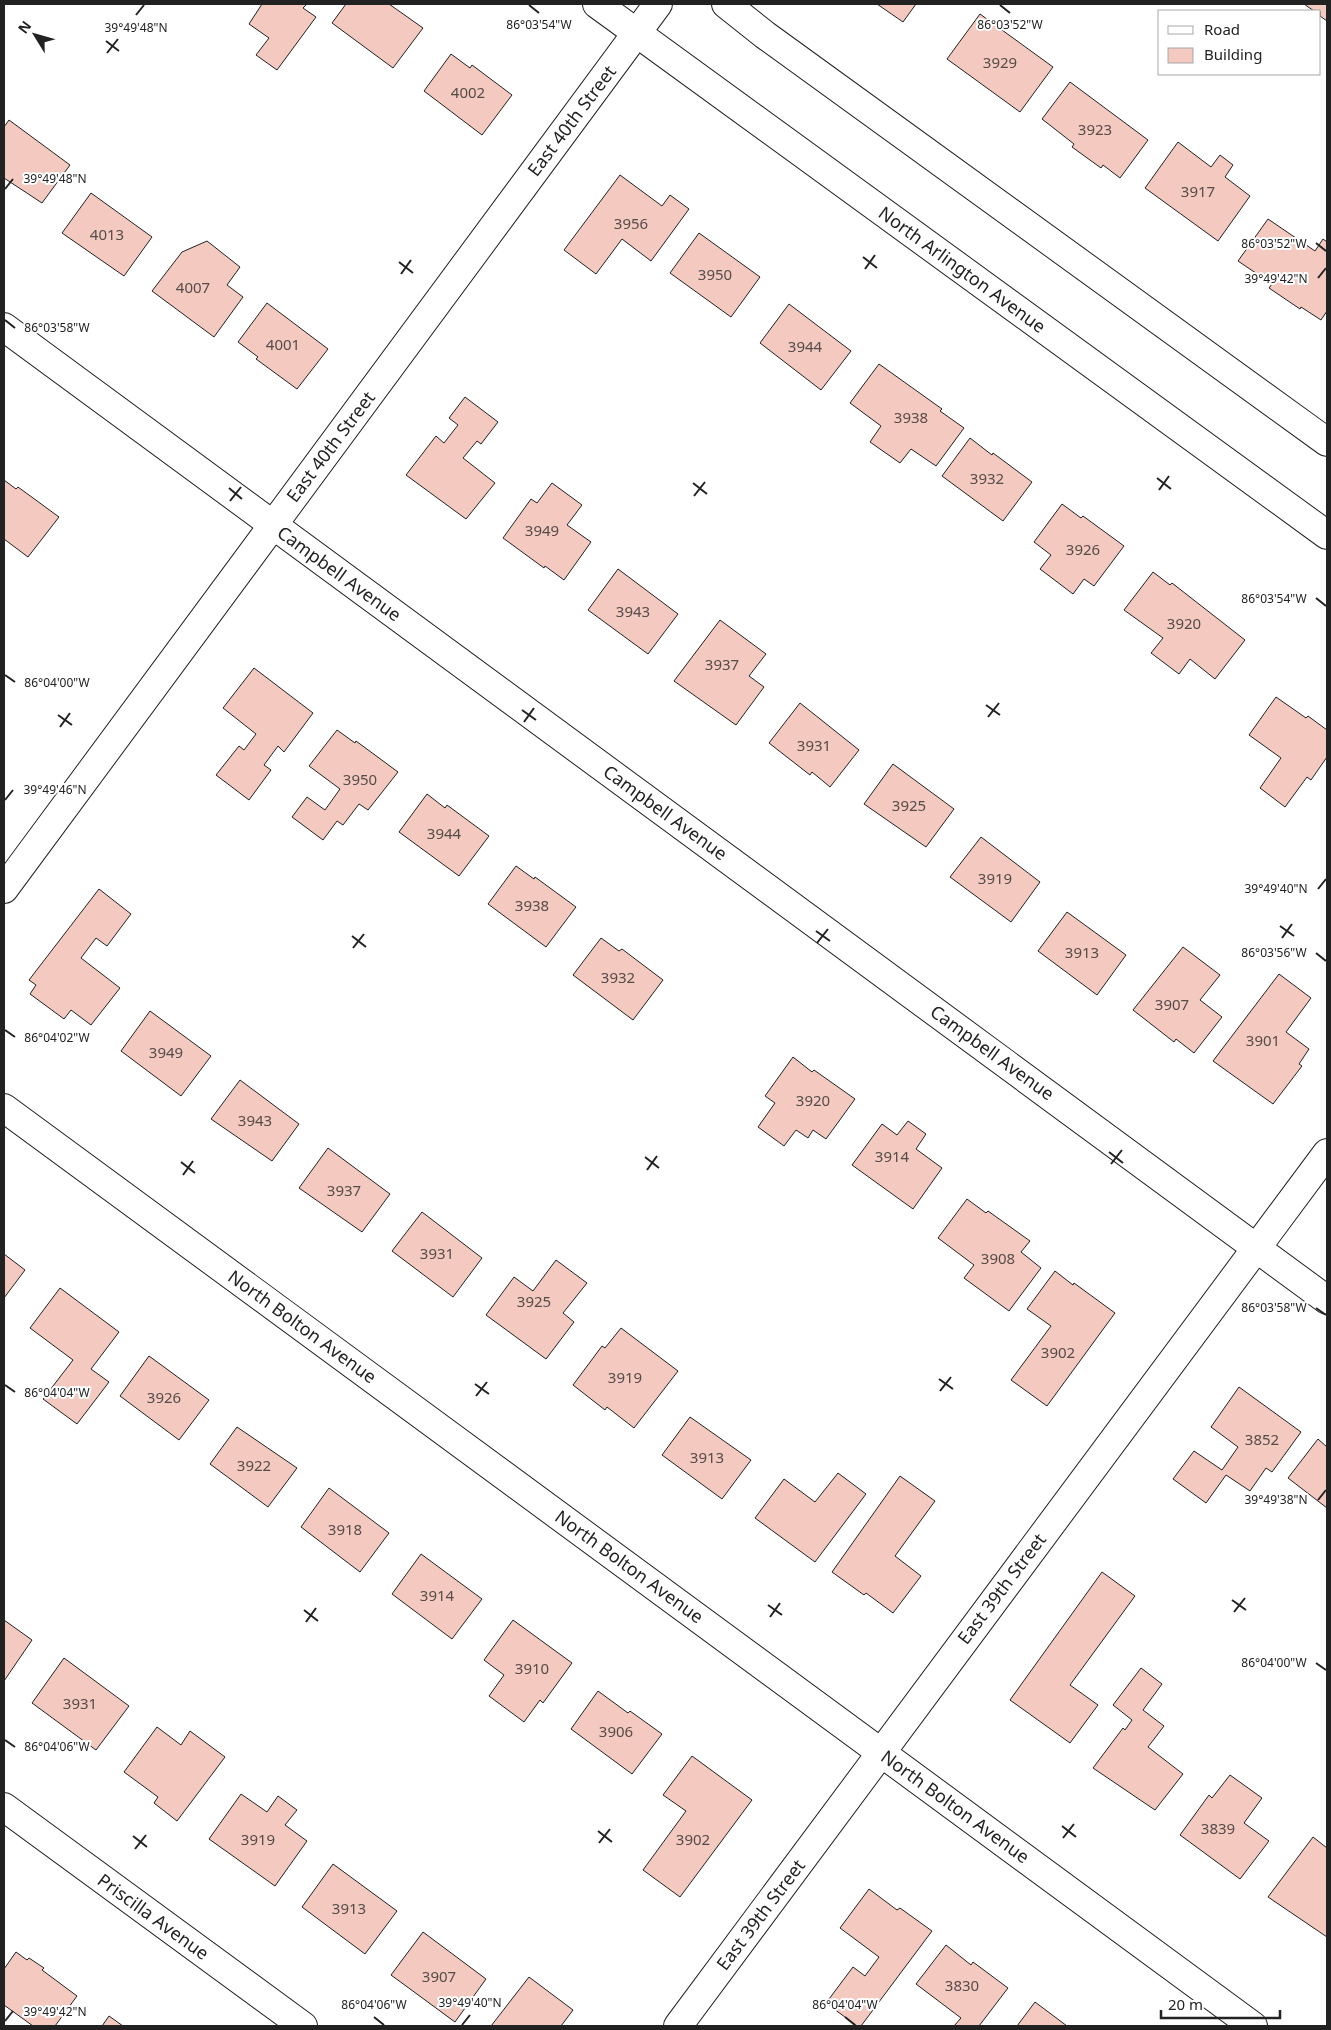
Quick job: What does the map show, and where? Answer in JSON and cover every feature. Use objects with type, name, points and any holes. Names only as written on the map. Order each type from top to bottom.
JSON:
[{"type":"street","name":"North Arlington Avenue","points":[[598,4],[1327,534]]},
{"type":"street","name":"East 40th Street","points":[[4,890],[658,4]]},
{"type":"street","points":[[726,4],[765,35],[1327,442]]},
{"type":"street","name":"Campbell Avenue","points":[[4,327],[1327,1300]]},
{"type":"street","name":"North Bolton Avenue","points":[[4,1108],[1253,2026]]},
{"type":"street","name":"East 39th Street","points":[[678,2026],[1327,1153]]},
{"type":"street","name":"Priscilla Avenue","points":[[4,1807],[303,2026]]},
{"type":"building","points":[[262,4],[307,4],[303,8],[316,17],[277,70],[256,55],[269,38],[249,24]]},
{"type":"building","points":[[346,4],[389,4],[423,28],[393,68],[332,23]]},
{"type":"building","points":[[877,4],[916,4],[903,22]]},
{"type":"building","points":[[1304,4],[1327,4],[1327,21],[1321,17],[1321,10],[1313,10]]},
{"type":"building","points":[[980,14],[1053,67],[1020,112],[947,59]]},
{"type":"building","points":[[451,54],[470,68],[472,65],[512,95],[482,135],[424,91]]},
{"type":"building","points":[[1070,82],[1148,140],[1120,178],[1103,165],[1101,168],[1072,147],[1074,144],[1042,119]]},
{"type":"building","points":[[9,120],[70,165],[42,203],[4,178],[4,127]]},
{"type":"building","points":[[1178,142],[1211,167],[1220,155],[1233,165],[1225,177],[1250,196],[1218,241],[1145,188]]},
{"type":"building","points":[[620,175],[662,206],[670,195],[689,209],[651,261],[622,239],[596,274],[564,250]]},
{"type":"building","points":[[91,193],[152,237],[124,276],[62,233]]},
{"type":"building","points":[[1268,219],[1315,251],[1323,239],[1327,242],[1327,311],[1321,320],[1301,307],[1300,309],[1269,288],[1272,284],[1238,261]]},
{"type":"building","points":[[699,233],[760,277],[731,317],[670,273]]},
{"type":"building","points":[[207,241],[240,267],[227,285],[243,297],[214,337],[152,291],[182,252]]},
{"type":"building","points":[[267,303],[328,349],[297,389],[256,359],[258,357],[238,342]]},
{"type":"building","points":[[789,304],[851,351],[821,390],[760,343]]},
{"type":"building","points":[[879,364],[942,409],[940,411],[964,428],[936,466],[911,449],[900,463],[870,442],[881,426],[850,403]]},
{"type":"building","points":[[465,397],[498,422],[481,444],[477,441],[463,458],[495,483],[466,519],[406,475],[436,436],[444,443],[458,425],[449,418]]},
{"type":"building","points":[[970,438],[1032,482],[1003,521],[942,476]]},
{"type":"building","points":[[4,480],[16,489],[18,487],[59,517],[28,557],[4,539]]},
{"type":"building","points":[[552,483],[582,505],[567,525],[591,542],[564,580],[503,538],[531,499],[537,503]]},
{"type":"building","points":[[1062,504],[1081,518],[1083,516],[1124,546],[1094,586],[1084,579],[1073,594],[1040,569],[1051,555],[1034,542]]},
{"type":"building","points":[[618,569],[678,614],[648,654],[588,610]]},
{"type":"building","points":[[1153,572],[1170,585],[1172,583],[1245,640],[1215,679],[1190,659],[1179,674],[1151,653],[1163,638],[1124,610]]},
{"type":"building","points":[[720,620],[766,654],[749,676],[764,687],[736,725],[674,681]]},
{"type":"building","points":[[254,668],[313,713],[284,752],[278,746],[264,765],[271,770],[249,800],[216,775],[239,746],[244,750],[256,734],[223,708]]},
{"type":"building","points":[[1276,697],[1327,730],[1327,757],[1311,780],[1307,777],[1285,807],[1260,788],[1281,758],[1249,735]]},
{"type":"building","points":[[800,703],[859,750],[830,787],[812,772],[810,775],[769,743]]},
{"type":"building","points":[[337,730],[355,743],[356,741],[398,772],[368,810],[359,804],[343,825],[337,821],[323,840],[292,817],[307,797],[325,810],[340,789],[309,766]]},
{"type":"building","points":[[893,764],[954,809],[926,847],[864,804]]},
{"type":"building","points":[[427,794],[445,808],[447,805],[489,836],[459,876],[399,832]]},
{"type":"building","points":[[981,837],[1040,882],[1011,922],[950,877]]},
{"type":"building","points":[[516,866],[534,879],[535,877],[576,907],[546,947],[488,904]]},
{"type":"building","points":[[99,889],[131,914],[107,946],[96,938],[81,958],[120,988],[91,1025],[71,1010],[64,1019],[30,994],[36,985],[29,980]]},
{"type":"building","points":[[1067,912],[1126,955],[1097,995],[1038,951]]},
{"type":"building","points":[[601,938],[619,951],[622,949],[663,980],[633,1020],[573,975]]},
{"type":"building","points":[[1183,947],[1220,975],[1200,1000],[1222,1017],[1194,1053],[1176,1039],[1174,1042],[1133,1010]]},
{"type":"building","points":[[1279,974],[1311,998],[1286,1032],[1309,1049],[1299,1064],[1302,1066],[1273,1104],[1213,1061]]},
{"type":"building","points":[[150,1011],[211,1056],[181,1096],[121,1051]]},
{"type":"building","points":[[793,1057],[812,1072],[814,1070],[855,1099],[826,1139],[813,1130],[808,1138],[796,1130],[784,1146],[758,1127],[775,1103],[765,1096]]},
{"type":"building","points":[[240,1080],[299,1124],[272,1161],[211,1119]]},
{"type":"building","points":[[908,1121],[926,1134],[916,1149],[942,1168],[913,1209],[852,1165],[882,1124],[897,1135]]},
{"type":"building","points":[[328,1148],[390,1194],[362,1232],[299,1188]]},
{"type":"building","points":[[967,1199],[986,1213],[988,1211],[1030,1241],[1021,1252],[1041,1268],[1009,1311],[964,1278],[974,1265],[938,1238]]},
{"type":"building","points":[[422,1212],[482,1258],[453,1297],[392,1251]]},
{"type":"building","points":[[4,1254],[25,1270],[4,1298]]},
{"type":"building","points":[[556,1260],[587,1283],[563,1313],[574,1322],[546,1359],[486,1315],[514,1277],[533,1291]]},
{"type":"building","points":[[1055,1271],[1115,1313],[1047,1406],[1011,1380],[1051,1326],[1027,1309]]},
{"type":"building","points":[[60,1288],[119,1332],[91,1369],[109,1382],[77,1424],[43,1399],[73,1360],[30,1328]]},
{"type":"building","points":[[621,1328],[678,1371],[634,1428],[607,1407],[605,1410],[573,1385],[602,1346],[605,1348]]},
{"type":"building","points":[[149,1356],[209,1400],[179,1440],[120,1396]]},
{"type":"building","points":[[1239,1387],[1301,1432],[1272,1472],[1266,1468],[1250,1491],[1226,1475],[1206,1503],[1173,1479],[1194,1451],[1222,1470],[1238,1447],[1211,1427]]},
{"type":"building","points":[[690,1417],[751,1460],[722,1499],[662,1455]]},
{"type":"building","points":[[237,1427],[297,1468],[268,1507],[210,1464]]},
{"type":"building","points":[[1318,1439],[1327,1447],[1327,1508],[1288,1478]]},
{"type":"building","points":[[838,1473],[866,1494],[815,1562],[755,1518],[784,1479],[815,1502]]},
{"type":"building","points":[[900,1476],[935,1501],[895,1556],[921,1576],[893,1613],[866,1593],[864,1595],[832,1572]]},
{"type":"building","points":[[329,1488],[389,1533],[360,1572],[301,1527]]},
{"type":"building","points":[[421,1554],[482,1599],[452,1639],[392,1594]]},
{"type":"building","points":[[1102,1572],[1135,1596],[1070,1685],[1098,1705],[1070,1743],[1010,1700]]},
{"type":"building","points":[[4,1620],[32,1640],[4,1681]]},
{"type":"building","points":[[513,1620],[572,1663],[543,1703],[540,1700],[524,1722],[489,1696],[504,1675],[484,1660]]},
{"type":"building","points":[[64,1658],[129,1706],[96,1750],[32,1703]]},
{"type":"building","points":[[1141,1668],[1162,1684],[1143,1710],[1164,1726],[1148,1747],[1183,1774],[1155,1810],[1093,1768],[1123,1728],[1125,1730],[1132,1720],[1113,1705]]},
{"type":"building","points":[[598,1691],[628,1713],[630,1711],[662,1734],[632,1774],[571,1729]]},
{"type":"building","points":[[157,1727],[181,1745],[190,1731],[225,1757],[177,1821],[154,1803],[158,1797],[124,1772]]},
{"type":"building","points":[[692,1756],[752,1800],[680,1897],[643,1870],[686,1811],[663,1795]]},
{"type":"building","points":[[1230,1775],[1262,1798],[1244,1823],[1269,1841],[1240,1879],[1180,1835],[1209,1795],[1212,1798]]},
{"type":"building","points":[[241,1794],[267,1812],[278,1796],[297,1810],[285,1825],[307,1841],[275,1886],[209,1839]]},
{"type":"building","points":[[1313,1837],[1327,1848],[1327,1937],[1268,1897]]},
{"type":"building","points":[[333,1864],[397,1911],[365,1954],[302,1907]]},
{"type":"building","points":[[869,1889],[897,1910],[900,1908],[932,1931],[861,2026],[857,2026],[826,2003],[853,1967],[865,1976],[879,1957],[840,1928]]},
{"type":"building","points":[[423,1932],[486,1979],[455,2022],[391,1975]]},
{"type":"building","points":[[946,1945],[971,1965],[973,1962],[1008,1988],[979,2026],[954,2026],[961,2018],[916,1984]]},
{"type":"building","points":[[16,1952],[44,1968],[42,1970],[77,1996],[55,2026],[33,2026],[4,2005],[4,1969]]},
{"type":"building","points":[[529,1977],[573,2010],[561,2026],[491,2026]]},
{"type":"building","points":[[1035,2002],[1067,2026],[1017,2026]]},
{"type":"building","points":[[109,2016],[123,2026],[102,2026]]}]
